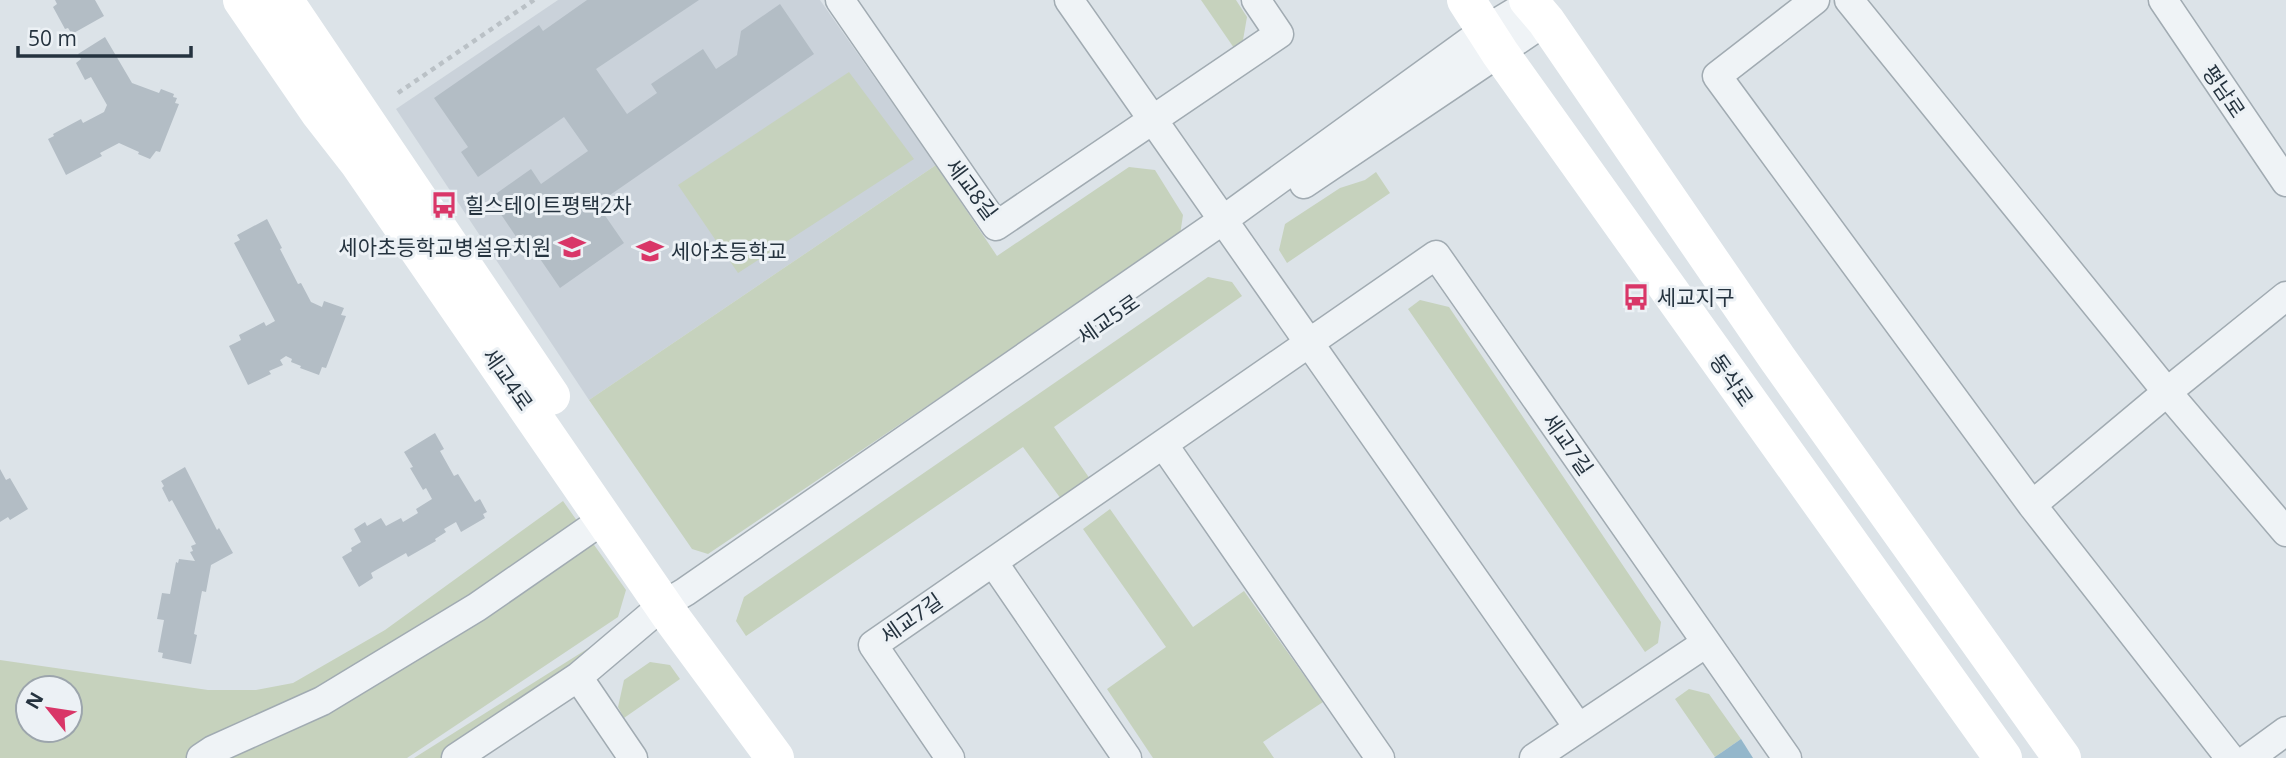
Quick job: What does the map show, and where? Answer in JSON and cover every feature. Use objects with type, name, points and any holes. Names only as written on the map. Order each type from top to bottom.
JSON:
[{"type":"main road","name":"세교4로","points":[[242,0],[319,113],[358,162],[604,519],[679,606]]},
{"type":"main road","name":"세교4로","points":[[284,0],[775,758]]},
{"type":"main road","points":[[1535,6],[1777,358],[2062,758]]},
{"type":"main road","name":"동삭로","points":[[1484,28],[2003,758]]},
{"type":"street","name":"세교8길","points":[[840,0],[996,226],[1279,34],[1256,0]]},
{"type":"street","points":[[1069,0],[1578,727]]},
{"type":"street","points":[[1815,0],[1717,76],[2032,505],[2230,758]]},
{"type":"street","points":[[1849,0],[2167,392],[2286,532]]},
{"type":"street","name":"평남로","points":[[2163,0],[2286,182]]},
{"type":"street","name":"세교5로","points":[[456,758],[578,677],[1227,226],[1484,28],[1535,6]]},
{"type":"street","name":"세교7길","points":[[950,758],[873,645],[1436,255],[1787,758]]},
{"type":"street","points":[[2032,505],[2286,296]]},
{"type":"street","points":[[1163,444],[1380,758]]},
{"type":"street","points":[[212,755],[321,701],[477,607],[604,519]]},
{"type":"street","points":[[993,562],[1127,758]]},
{"type":"street","points":[[1534,758],[1706,642]]},
{"type":"street","points":[[578,677],[633,758]]},
{"type":"street","points":[[2249,758],[2286,731]]},
{"type":"path","points":[[398,93],[534,0]]},
{"type":"shaded area","name":"세아초등학교","points":[[558,0],[820,0],[936,165],[589,400],[396,109]]},
{"type":"green space","points":[[1201,0],[1236,0],[1247,17],[1243,40],[1234,48]]},
{"type":"green space","points":[[849,72],[914,159],[738,273],[678,185]]},
{"type":"green space","points":[[936,165],[997,256],[1129,167],[1155,170],[1183,215],[1180,235],[708,554],[692,549],[589,400]]},
{"type":"green space","points":[[1376,172],[1390,193],[1287,263],[1279,250],[1285,224],[1340,188],[1365,180]]},
{"type":"green space","points":[[1208,277],[1232,282],[1242,296],[1054,427],[1090,479],[1061,499],[1023,447],[746,636],[736,621],[744,597]]},
{"type":"green space","points":[[1420,300],[1449,307],[1661,622],[1658,643],[1645,652],[1408,309]]},
{"type":"green space","points":[[563,501],[626,590],[618,617],[407,758],[0,758],[0,660],[208,690],[256,690],[293,683],[385,630]]},
{"type":"green space","points":[[1110,509],[1193,627],[1244,591],[1323,702],[1263,742],[1274,758],[1153,758],[1107,689],[1166,647],[1083,529]]},
{"type":"green space","points":[[638,617],[465,758],[414,758]]},
{"type":"green space","points":[[650,662],[670,665],[680,679],[624,718],[618,707],[624,680]]},
{"type":"green space","points":[[1689,689],[1709,694],[1741,739],[1715,757],[1675,699]]},
{"type":"water","points":[[1741,739],[1753,758],[1714,758],[1715,757]]},
{"type":"building","points":[[55,0],[95,0],[104,16],[72,34],[68,28],[65,29],[53,7],[57,4]]},
{"type":"building","points":[[587,0],[699,0],[596,69],[627,114],[657,93],[651,84],[703,49],[716,69],[737,55],[741,31],[780,4],[814,54],[597,204],[624,243],[560,288],[523,234],[517,238],[490,198],[531,169],[541,184],[588,151],[564,117],[478,177],[461,152],[468,147],[434,98],[539,25],[543,31]]},
{"type":"building","points":[[105,37],[132,83],[159,93],[161,89],[174,94],[173,97],[177,98],[175,103],[179,104],[160,152],[156,151],[150,159],[119,143],[100,153],[102,156],[66,175],[48,139],[81,119],[83,123],[104,112],[107,105],[91,77],[85,80],[76,63],[81,59],[78,54]]},
{"type":"building","points":[[267,219],[298,284],[301,283],[311,302],[322,307],[324,301],[344,308],[341,315],[346,316],[326,368],[322,367],[319,375],[300,368],[301,366],[291,362],[292,359],[286,356],[280,360],[283,365],[248,385],[229,346],[241,340],[239,335],[264,322],[266,326],[275,321],[234,243],[240,240],[237,235]]},
{"type":"building","points":[[435,433],[444,449],[440,451],[454,476],[458,474],[475,502],[480,499],[487,512],[483,514],[485,518],[461,532],[456,522],[444,529],[446,532],[435,539],[436,541],[408,557],[406,553],[371,573],[373,578],[359,587],[342,557],[361,542],[354,529],[365,522],[367,526],[381,518],[386,526],[401,518],[403,522],[418,513],[416,509],[432,499],[426,488],[423,490],[404,452]]},
{"type":"building","points":[[185,467],[217,530],[219,528],[233,553],[211,565],[206,592],[202,591],[191,664],[162,658],[163,653],[158,652],[164,620],[157,619],[162,593],[170,594],[176,562],[178,563],[179,559],[195,561],[190,552],[193,551],[191,546],[196,544],[172,500],[169,502],[161,481]]},
{"type":"building","points":[[0,469],[6,480],[10,478],[28,509],[10,520],[8,517],[0,522]]},
{"type":"place","name":"힐스테이트평택2차","points":[[444,205]]},
{"type":"place","name":"세아초등학교병설유치원","points":[[572,247]]},
{"type":"place","name":"세아초등학교","points":[[650,251]]},
{"type":"place","name":"세교지구","points":[[1636,297]]}]
